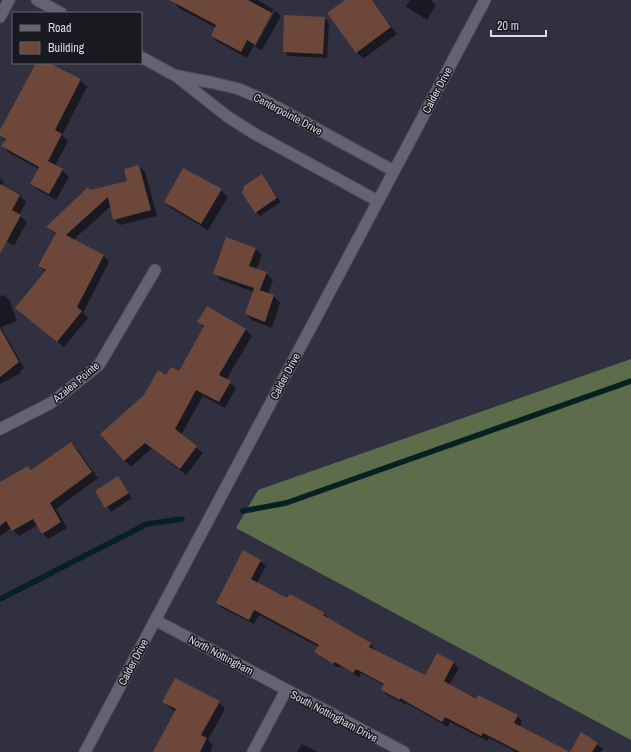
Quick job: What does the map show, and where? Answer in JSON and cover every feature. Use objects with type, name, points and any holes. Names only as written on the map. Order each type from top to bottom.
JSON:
[{"type":"street","points":[[0,17],[9,0]]},
{"type":"street","points":[[37,0],[59,12]]},
{"type":"street","name":"Calder Drive","points":[[85,752],[485,0]]},
{"type":"street","name":"Centerpointe Drive","points":[[142,58],[176,76],[228,117],[255,134],[378,201]]},
{"type":"street","name":"Centerpointe Drive","points":[[176,76],[239,89],[264,100],[394,171]]},
{"type":"street","name":"Azalea Pointe","points":[[0,428],[51,404],[99,365],[155,270]]},
{"type":"street","name":"North Nottingham","points":[[155,620],[286,690]]},
{"type":"street","points":[[253,752],[286,690]]},
{"type":"street","name":"South Nottingham Drive","points":[[286,690],[404,752]]},
{"type":"green space","points":[[631,359],[631,740],[236,528],[258,490]]},
{"type":"building","points":[[169,0],[248,0],[272,13],[255,45],[247,40],[241,52],[211,36],[216,25]]},
{"type":"building","points":[[345,0],[372,0],[391,27],[356,53],[327,13]]},
{"type":"building","points":[[284,15],[325,17],[323,54],[283,52]]},
{"type":"building","points":[[35,64],[51,64],[81,79],[55,130],[62,134],[48,161],[63,169],[49,194],[30,184],[39,167],[1,146],[6,139],[0,136],[0,130]]},
{"type":"building","points":[[139,165],[151,210],[113,220],[108,197],[66,235],[104,255],[77,307],[82,311],[57,342],[15,308],[46,270],[38,266],[56,233],[46,227],[88,187],[90,190],[127,181],[124,169]]},
{"type":"building","points":[[183,168],[222,189],[201,224],[164,202]]},
{"type":"building","points":[[262,174],[277,198],[255,213],[242,193],[244,186]]},
{"type":"building","points":[[0,184],[20,195],[12,210],[21,215],[0,254]]},
{"type":"building","points":[[226,237],[256,248],[249,266],[267,272],[260,290],[213,274]]},
{"type":"building","points":[[254,288],[274,295],[265,322],[245,314]]},
{"type":"building","points":[[207,306],[246,329],[219,375],[231,381],[219,402],[196,390],[175,429],[197,446],[180,469],[145,443],[124,461],[100,434],[144,395],[158,370],[166,375],[171,367],[179,371],[204,326],[197,322]]},
{"type":"building","points":[[0,328],[19,362],[0,377]]},
{"type":"building","points":[[71,442],[92,472],[50,503],[61,522],[42,534],[33,519],[12,531],[6,521],[0,526],[0,482],[28,466],[31,470]]},
{"type":"building","points":[[118,476],[129,493],[105,508],[95,491]]},
{"type":"building","points":[[243,550],[261,560],[251,579],[287,598],[290,594],[325,613],[323,615],[371,643],[369,647],[425,675],[437,653],[454,662],[444,681],[476,699],[478,695],[518,715],[514,723],[570,752],[520,752],[483,733],[481,736],[445,717],[442,722],[400,698],[400,700],[381,690],[384,684],[356,669],[353,673],[335,662],[333,664],[314,652],[319,645],[254,610],[249,620],[216,603]]},
{"type":"building","points":[[175,678],[220,701],[201,735],[207,738],[200,752],[153,752],[176,709],[162,702]]},
{"type":"building","points":[[581,732],[598,743],[592,752],[570,752]]},
{"type":"waterway","points":[[243,511],[286,503],[631,381]]},
{"type":"waterway","points":[[0,599],[147,524],[182,519]]}]
